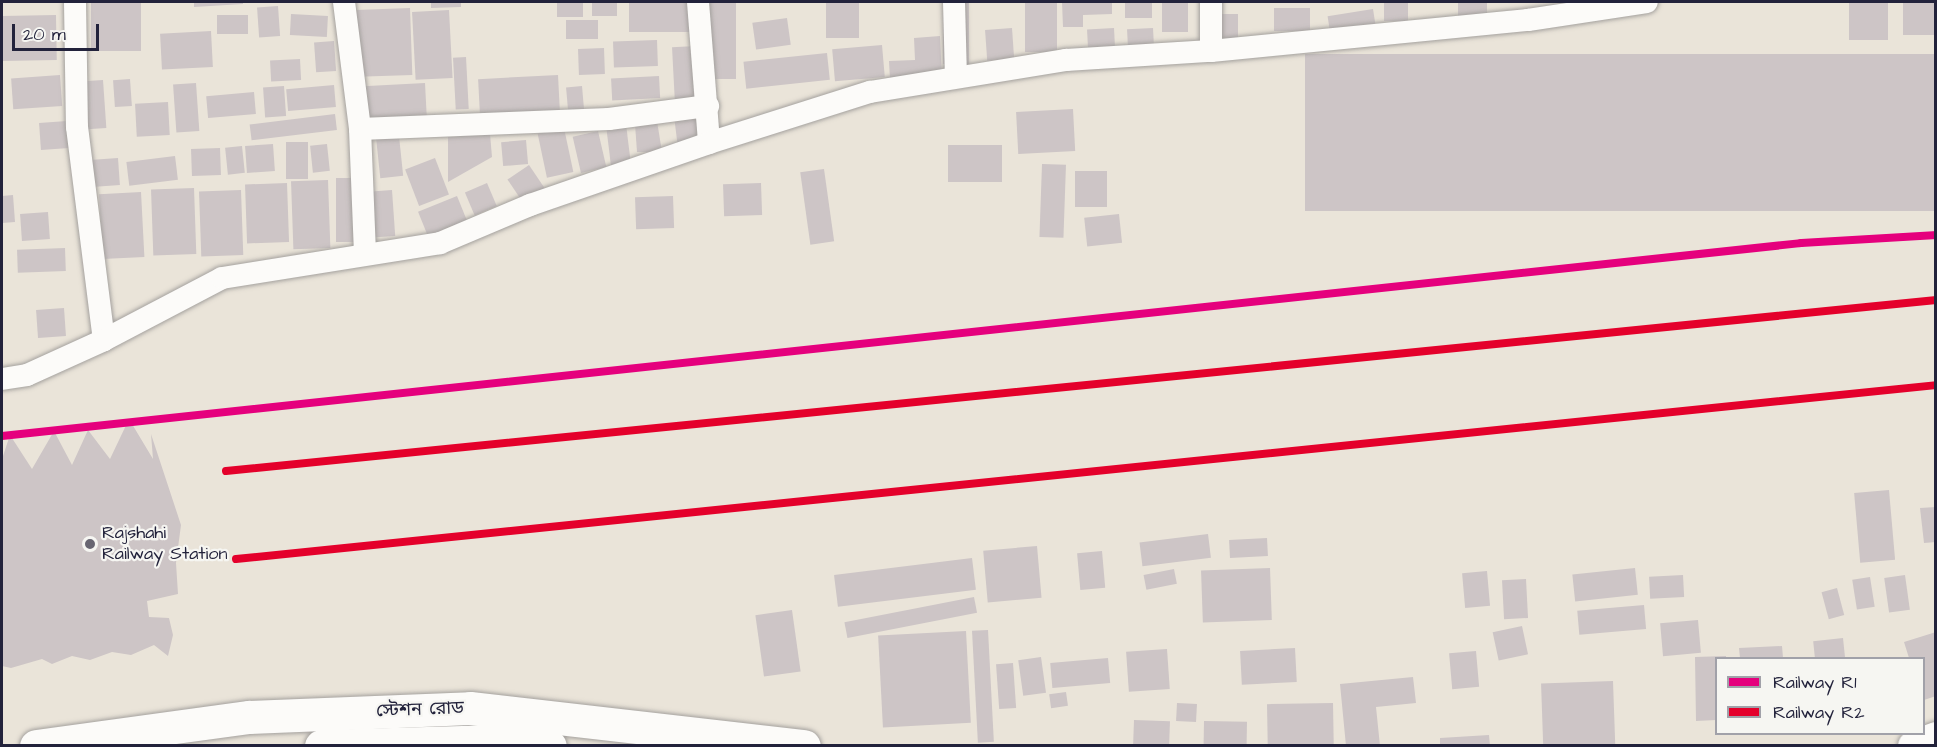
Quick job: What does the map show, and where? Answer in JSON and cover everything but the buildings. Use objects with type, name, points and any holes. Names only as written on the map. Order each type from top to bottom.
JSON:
[{"type":"main road","name":"স্টেশন রোড","points":[[36,746],[249,717],[470,708],[804,746]]},
{"type":"main road","points":[[1914,746],[1935,738]]},
{"type":"main road","name":"স্টেশন রোড","points":[[321,746],[498,741],[550,746]]},
{"type":"street","points":[[75,2],[77,127],[104,340]]},
{"type":"street","points":[[344,2],[360,129],[365,253]]},
{"type":"street","points":[[698,2],[708,106],[709,143]]},
{"type":"street","points":[[954,2],[956,77]]},
{"type":"street","points":[[1211,2],[1211,51]]},
{"type":"street","points":[[2,379],[27,375],[104,340],[222,278],[334,261],[365,253],[440,243],[530,206],[709,143],[870,92],[1066,60],[1211,51],[1528,20],[1647,2]]},
{"type":"street","points":[[360,129],[609,119],[708,106]]},
{"type":"rail line","name":"R1","points":[[2,436],[1801,243],[1936,235]]},
{"type":"rail line","name":"R2","points":[[226,471],[1936,300]]},
{"type":"rail line","name":"R2","points":[[236,559],[1936,385]]},
{"type":"place","name":"Rajshahi Railway Station","points":[[90,544]]}]
